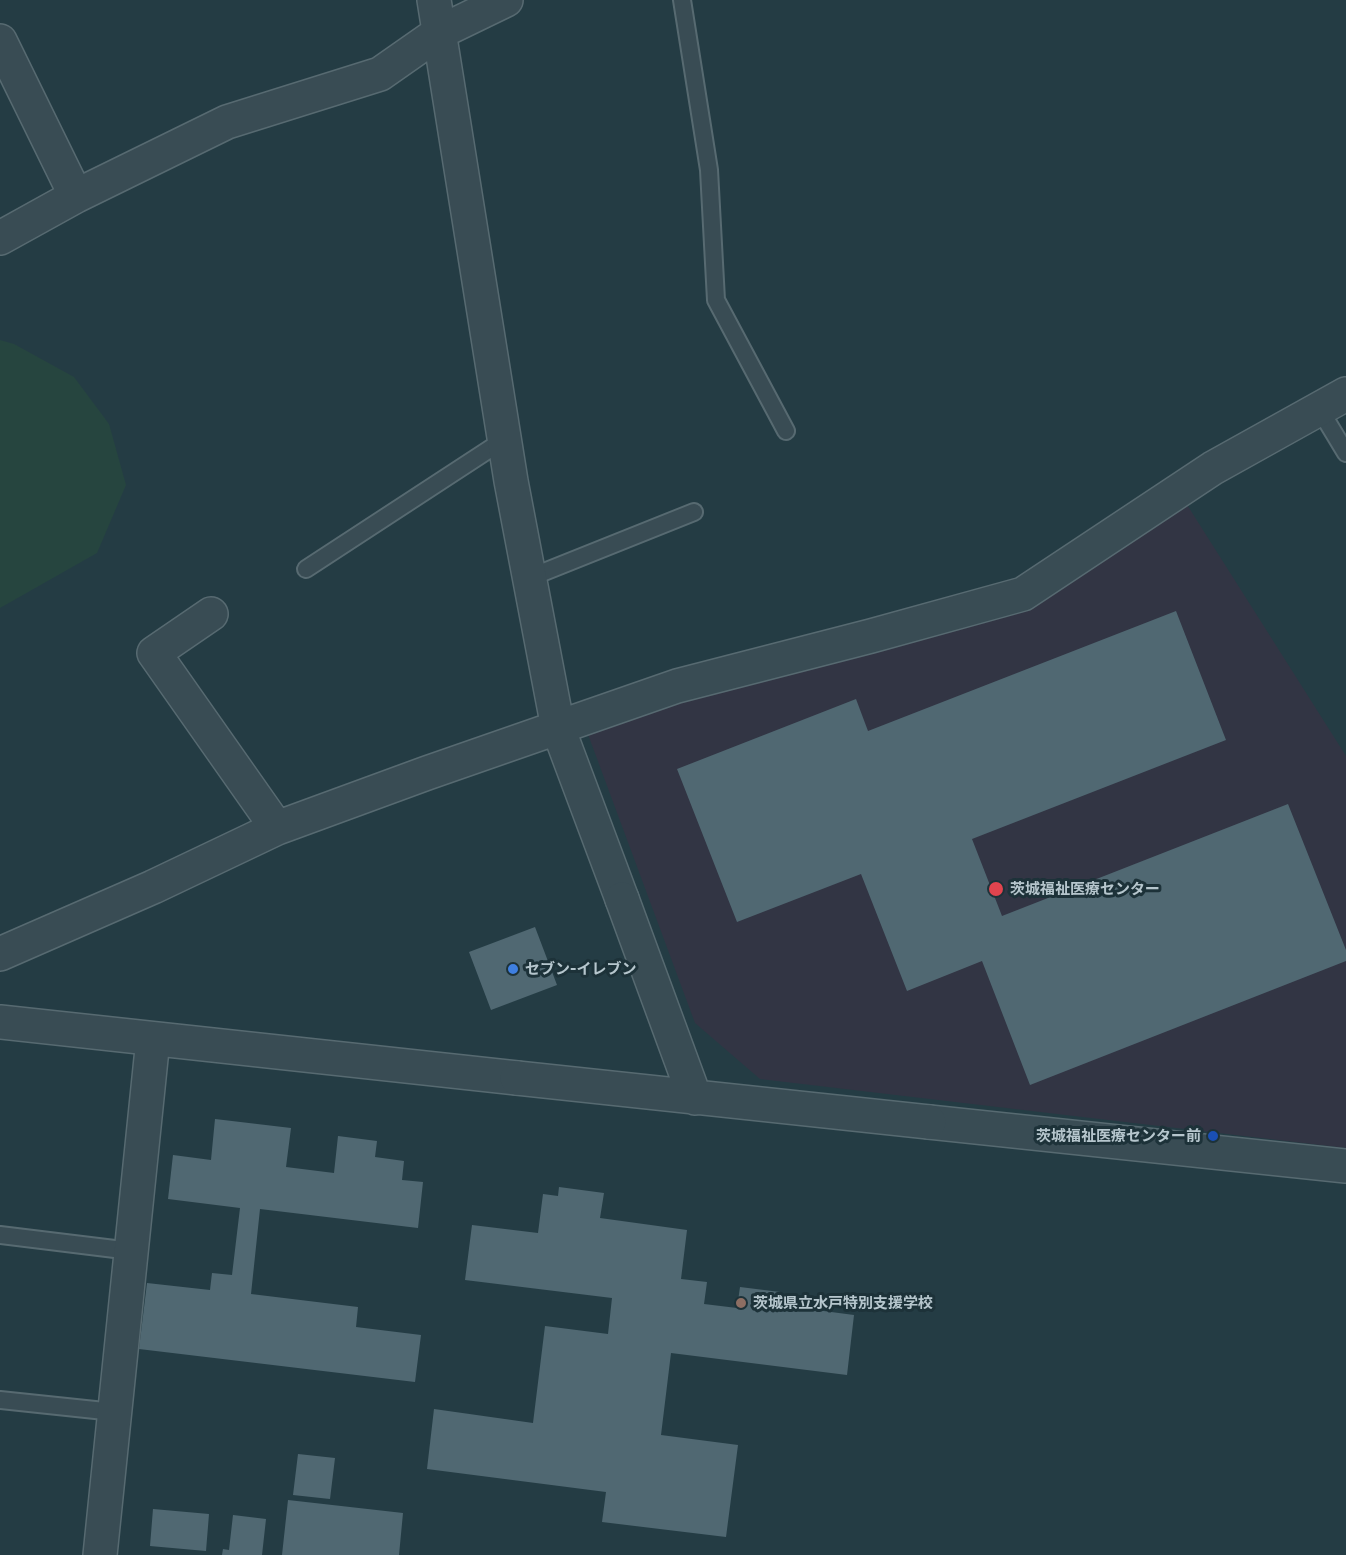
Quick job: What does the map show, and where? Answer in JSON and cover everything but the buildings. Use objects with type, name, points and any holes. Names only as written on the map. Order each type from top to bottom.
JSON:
[{"type":"street","points":[[434,0],[505,439],[558,729],[695,1098]]},
{"type":"street","points":[[0,238],[76,196],[227,122],[380,74],[440,32],[506,0]]},
{"type":"street","points":[[0,41],[76,196]]},
{"type":"street","points":[[0,954],[153,887],[277,828],[427,773],[677,686],[1023,594],[1213,468],[1333,402]]},
{"type":"street","points":[[211,614],[154,652],[277,828]]},
{"type":"street","points":[[0,1022],[1346,1166]]},
{"type":"street","points":[[100,1555],[153,1039]]},
{"type":"lane","points":[[682,0],[709,170],[716,300],[786,431]]},
{"type":"lane","points":[[1333,402],[1346,453]]},
{"type":"lane","points":[[306,570],[505,439]]},
{"type":"lane","points":[[530,578],[694,512]]},
{"type":"lane","points":[[0,1235],[130,1251]]},
{"type":"lane","points":[[0,1400],[114,1412]]},
{"type":"shaded area","name":"茨城福祉医療センター","points":[[1184,500],[1346,756],[1346,1148],[760,1079],[695,1023],[586,729],[730,684],[1035,602]]},
{"type":"green space","points":[[0,340],[14,344],[74,377],[109,424],[126,485],[97,553],[0,608]]},
{"type":"place","name":"茨城福祉医療センター","points":[[996,889]]},
{"type":"place","name":"セブン-イレブン","points":[[513,969]]},
{"type":"place","name":"茨城福祉医療センター前","points":[[1213,1136]]},
{"type":"place","name":"茨城県立水戸特別支援学校","points":[[741,1303]]}]
